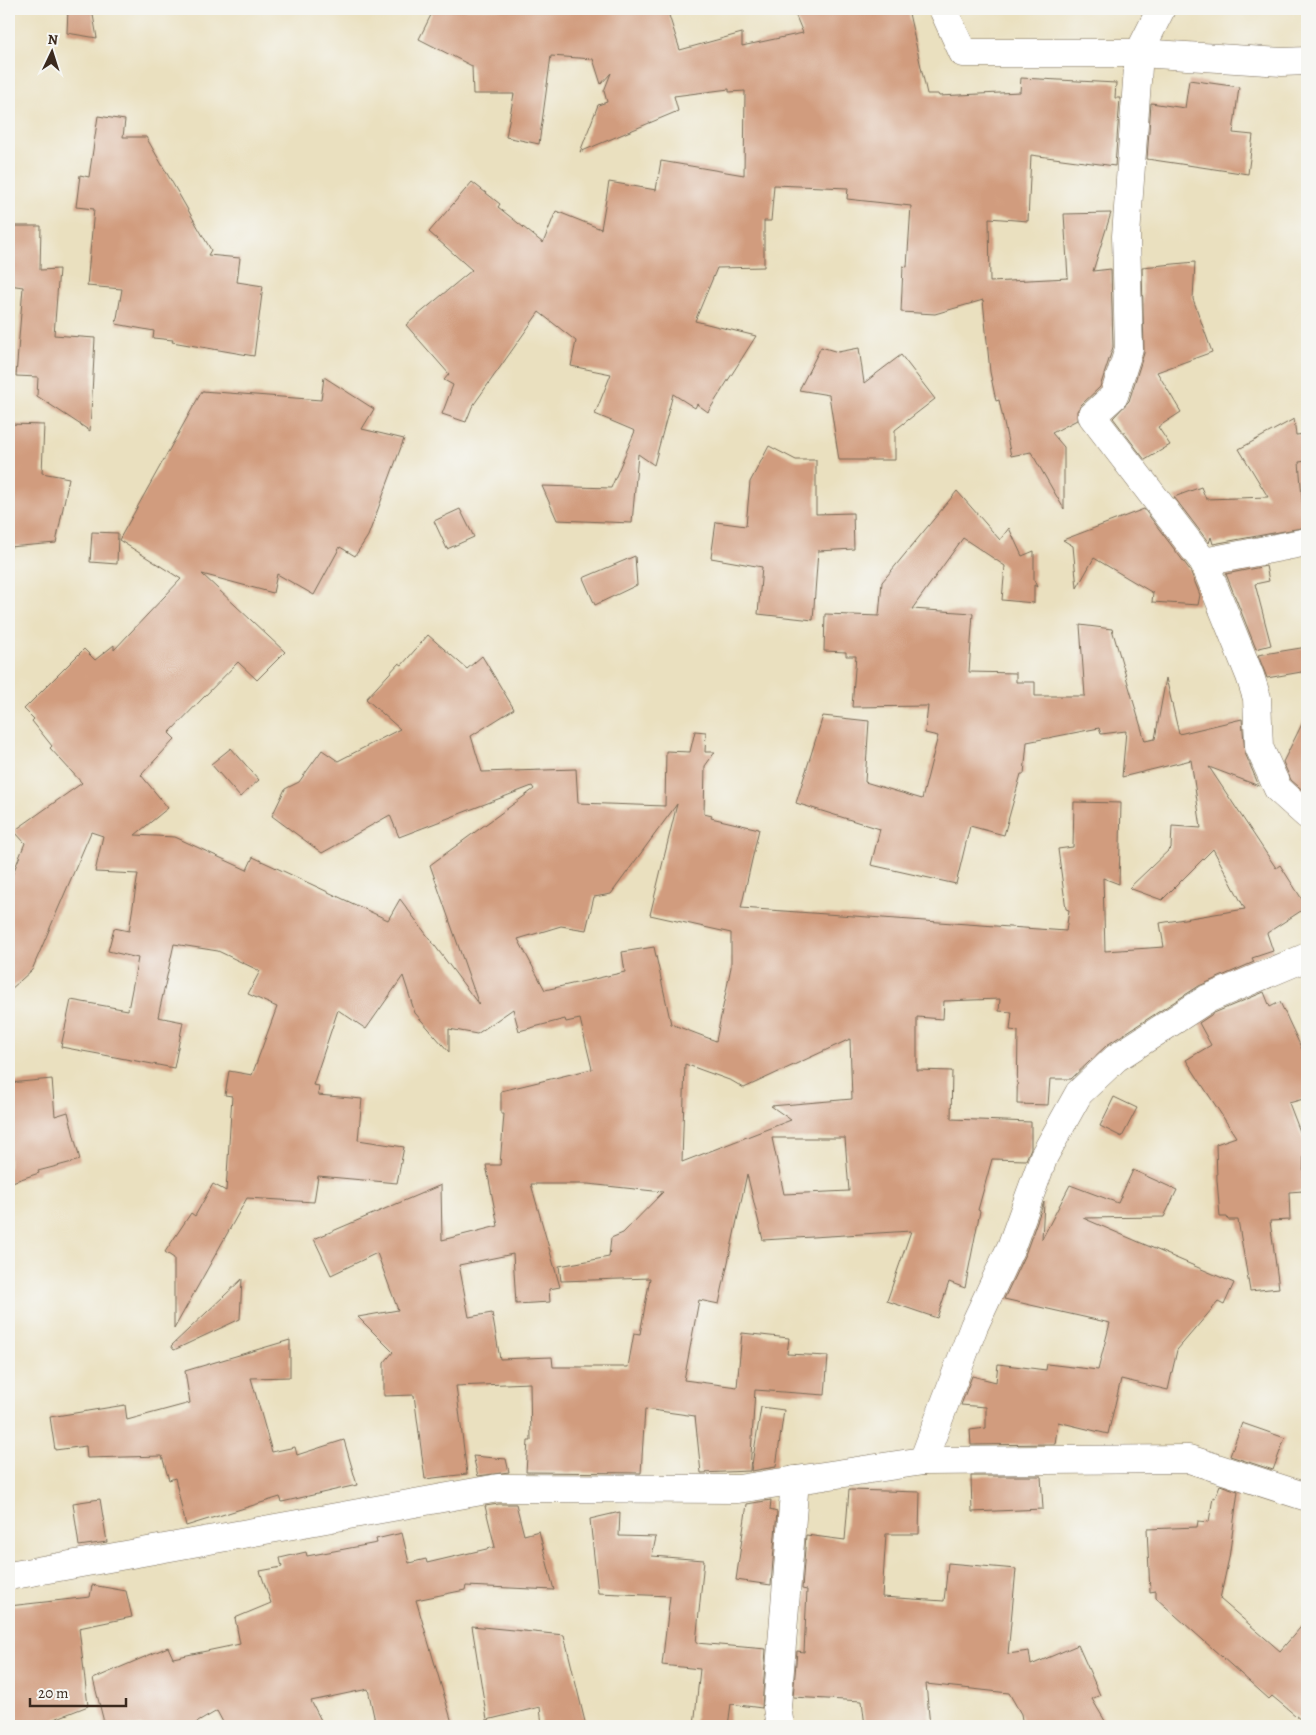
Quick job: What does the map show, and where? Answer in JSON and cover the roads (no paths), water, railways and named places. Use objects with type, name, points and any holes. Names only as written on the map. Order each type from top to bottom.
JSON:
[{"type":"street","points":[[943,9],[963,53],[1139,53],[1282,62],[1307,61]]},
{"type":"street","points":[[1161,9],[1139,53],[1126,236],[1129,349],[1114,396],[1092,416],[1204,562],[1257,698],[1259,747],[1278,789],[1286,799],[1307,815]]},
{"type":"street","points":[[1204,562],[1307,542]]},
{"type":"street","points":[[922,1461],[974,1326],[1011,1247],[1044,1156],[1079,1093],[1116,1058],[1207,999],[1307,957]]},
{"type":"street","points":[[9,1576],[498,1488],[738,1489],[922,1461],[1189,1459],[1307,1497]]},
{"type":"street","points":[[780,1726],[778,1707],[795,1480]]}]
